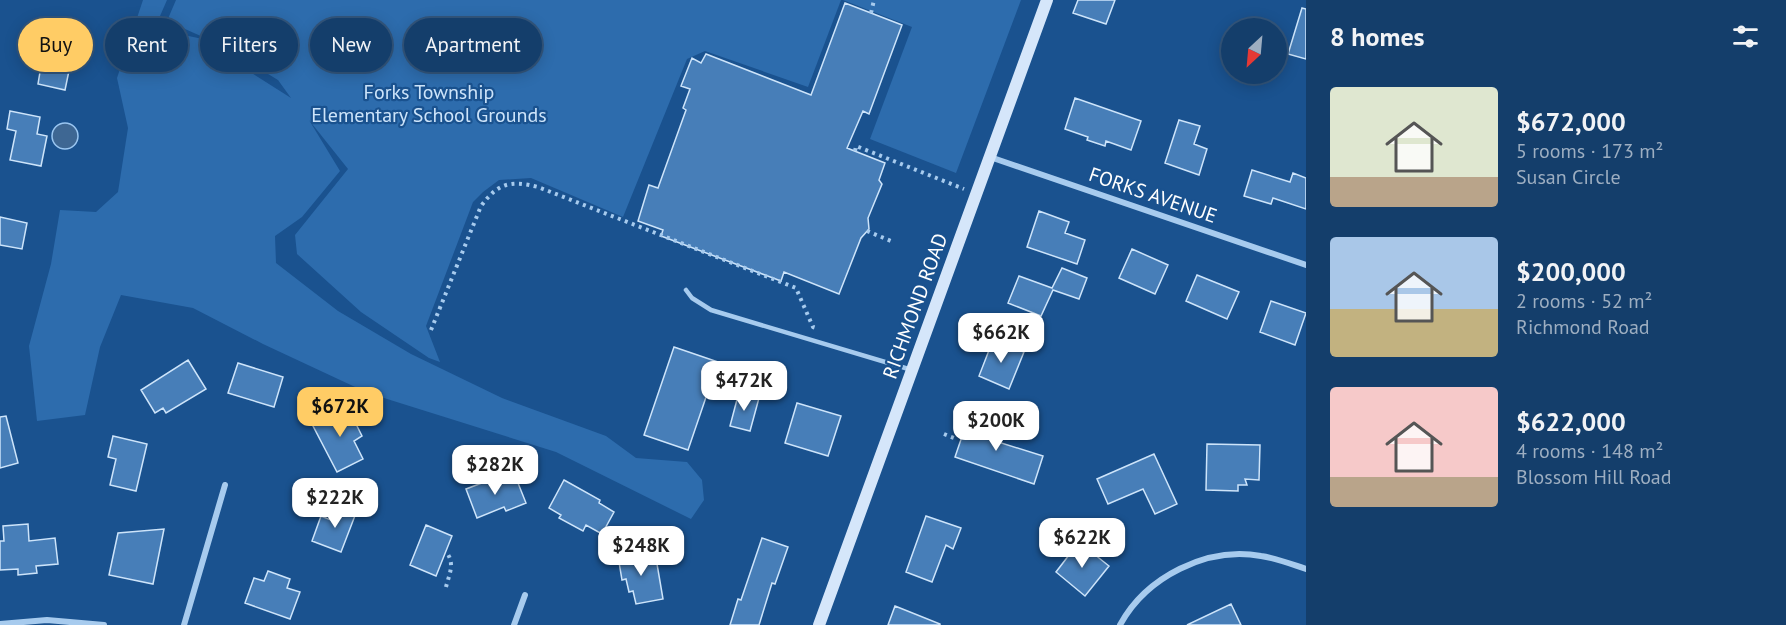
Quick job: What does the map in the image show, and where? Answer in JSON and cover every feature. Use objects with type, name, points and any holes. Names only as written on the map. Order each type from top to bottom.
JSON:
[{"type":"street","name":"RICHMOND ROAD","points":[[819,625],[1047,0]]},
{"type":"street","name":"FORKS AVENUE","points":[[990,157],[1306,265]]},
{"type":"street","points":[[184,625],[225,485]]},
{"type":"street","points":[[1120,625],[1127,612],[1142,595],[1175,571],[1194,561],[1224,555],[1260,555],[1306,569]]},
{"type":"street","points":[[514,625],[525,595]]},
{"type":"street","points":[[0,624],[46,620],[104,625]]},
{"type":"lane","points":[[686,290],[692,298],[711,310],[912,370]]},
{"type":"path","points":[[870,13],[874,0]]},
{"type":"path","points":[[855,151],[856,146],[976,194]]},
{"type":"path","points":[[431,330],[481,206],[490,193],[512,183],[537,187],[796,288],[813,327],[823,331]]},
{"type":"path","points":[[960,195],[963,188]]},
{"type":"path","points":[[867,231],[891,241]]},
{"type":"path","points":[[883,351],[897,350],[908,332]]},
{"type":"path","points":[[944,434],[954,438]]},
{"type":"path","points":[[446,587],[452,566],[447,553]]},
{"type":"green space","points":[[143,0],[167,0],[161,18],[137,18]]},
{"type":"green space","name":"Forks Township Elementary School Grounds","points":[[176,0],[841,0],[808,87],[705,51],[687,59],[623,217],[531,178],[499,180],[483,192],[473,202],[426,326],[440,362],[429,358],[361,312],[297,254],[295,235],[348,169],[309,120],[340,171],[302,217],[275,236],[276,263],[338,311],[411,354],[502,398],[606,436],[636,458],[687,462],[702,480],[704,500],[691,519],[556,452],[368,393],[193,308],[121,295],[100,347],[85,415],[37,421],[29,346],[51,264],[60,210],[96,212],[118,192],[128,128],[117,78],[119,72],[188,72],[188,36],[200,38],[200,72],[250,72],[291,98],[278,80],[265,72],[298,72],[298,18],[200,18],[200,36],[188,30],[188,18],[168,18]]},
{"type":"green space","points":[[843,0],[1021,0],[956,173],[870,139],[912,27]]},
{"type":"shaded area","points":[[65,123],[75,126],[78,136],[75,146],[65,149],[55,146],[52,136],[55,126]]},
{"type":"building","points":[[1078,0],[1115,0],[1106,24],[1073,13]]},
{"type":"building","points":[[845,3],[902,25],[869,114],[863,111],[847,148],[885,163],[879,180],[882,184],[868,218],[869,229],[861,238],[839,294],[784,272],[781,281],[661,236],[663,230],[638,221],[649,185],[658,188],[686,110],[683,108],[690,89],[681,86],[692,58],[701,63],[706,54],[811,95]]},
{"type":"building","points":[[1302,8],[1306,9],[1306,59],[1288,54]]},
{"type":"building","points":[[40,72],[69,72],[65,90],[38,84]]},
{"type":"building","points":[[1075,98],[1141,121],[1131,150],[1106,141],[1105,146],[1065,129]]},
{"type":"building","points":[[10,111],[40,117],[37,134],[47,136],[41,166],[10,160],[16,131],[7,129]]},
{"type":"building","points":[[1179,120],[1200,126],[1194,144],[1207,149],[1199,175],[1165,163]]},
{"type":"building","points":[[1252,170],[1290,182],[1293,173],[1306,178],[1306,209],[1273,198],[1271,204],[1244,196]]},
{"type":"building","points":[[1039,211],[1069,222],[1065,233],[1085,240],[1077,264],[1027,247]]},
{"type":"building","points":[[0,217],[27,223],[22,249],[0,245]]},
{"type":"building","points":[[1132,249],[1168,265],[1155,294],[1119,278]]},
{"type":"building","points":[[1062,268],[1087,278],[1079,299],[1053,290],[1041,316],[1008,303],[1019,276],[1052,288]]},
{"type":"building","points":[[1197,275],[1239,292],[1227,319],[1186,301]]},
{"type":"building","points":[[1271,301],[1306,313],[1295,345],[1260,332]]},
{"type":"building","points":[[993,340],[1024,352],[1009,389],[979,376]]},
{"type":"building","points":[[674,347],[718,362],[688,450],[644,435]]},
{"type":"building","points":[[188,360],[206,389],[166,413],[163,408],[155,413],[141,390]]},
{"type":"building","points":[[238,363],[283,377],[274,407],[228,393]]},
{"type":"building","points":[[739,392],[759,398],[750,431],[730,426]]},
{"type":"building","points":[[797,403],[841,416],[828,456],[785,443]]},
{"type":"building","points":[[347,406],[362,436],[354,441],[363,459],[337,472],[312,424]]},
{"type":"building","points":[[6,416],[18,463],[0,468],[0,417]]},
{"type":"building","points":[[969,416],[1000,426],[995,441],[1043,456],[1034,484],[955,457]]},
{"type":"building","points":[[113,436],[147,444],[136,491],[110,485],[116,459],[108,457]]},
{"type":"building","points":[[1207,444],[1260,445],[1259,480],[1245,479],[1247,485],[1238,485],[1238,491],[1206,490]]},
{"type":"building","points":[[1154,454],[1177,504],[1155,514],[1143,489],[1108,504],[1097,479]]},
{"type":"building","points":[[495,478],[497,482],[507,478],[508,482],[516,478],[526,503],[506,511],[504,507],[477,518],[466,489]]},
{"type":"building","points":[[564,480],[600,500],[599,503],[614,512],[602,534],[586,525],[583,531],[559,518],[561,515],[549,508]]},
{"type":"building","points":[[336,505],[356,513],[341,552],[312,541],[321,516],[331,520]]},
{"type":"building","points":[[926,516],[961,528],[953,549],[946,545],[932,582],[906,572]]},
{"type":"building","points":[[28,524],[29,541],[55,538],[58,564],[36,566],[37,573],[18,575],[18,569],[0,570],[0,541],[4,541],[3,526]]},
{"type":"building","points":[[426,525],[452,536],[436,576],[410,565]]},
{"type":"building","points":[[164,529],[153,584],[109,575],[118,533]]},
{"type":"building","points":[[762,538],[788,547],[775,584],[772,583],[759,625],[730,625],[738,599],[741,600]]},
{"type":"building","points":[[1079,542],[1109,566],[1085,596],[1056,572]]},
{"type":"building","points":[[647,552],[648,560],[656,558],[663,599],[636,604],[633,591],[629,592],[626,579],[622,580],[618,556]]},
{"type":"building","points":[[268,571],[290,579],[287,588],[300,592],[290,619],[245,603],[254,578],[264,581]]},
{"type":"building","points":[[1231,604],[1241,625],[1187,625]]},
{"type":"building","points":[[895,606],[940,624],[940,625],[888,625]]}]
